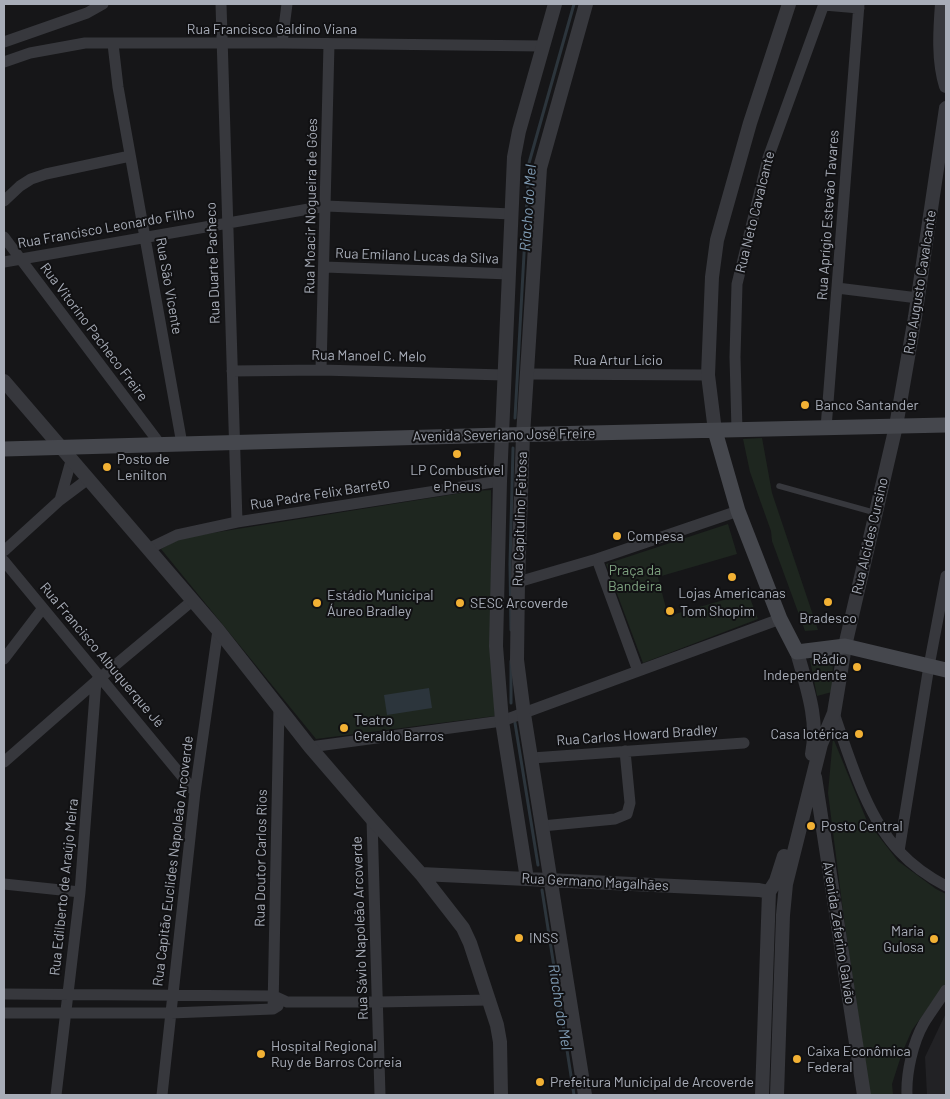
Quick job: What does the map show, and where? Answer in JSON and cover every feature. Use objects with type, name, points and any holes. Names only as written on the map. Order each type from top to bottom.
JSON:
[{"type":"main road","name":"Avenida Severiano José Freire","points":[[4,449],[946,425]]},
{"type":"main road","points":[[716,431],[738,512],[780,619],[797,652],[845,646],[946,670]]},
{"type":"street","points":[[4,29],[8,41],[87,13],[104,4]]},
{"type":"street","name":"Rua Duarte Pacheco","points":[[221,4],[236,522]]},
{"type":"street","points":[[282,43],[287,4]]},
{"type":"street","name":"Rua Capitulino Feitosa","points":[[527,879],[502,721],[496,646],[500,481],[514,157],[519,131],[555,4]]},
{"type":"street","name":"Rua Capitulino Feitosa","points":[[585,1095],[517,660],[523,435],[540,168],[586,4]]},
{"type":"street","name":"Rua Neto Cavalcante","points":[[716,431],[708,375],[712,277],[718,240],[750,123],[789,4]]},
{"type":"street","points":[[824,4],[859,6]]},
{"type":"street","name":"Rua Neto Cavalcante","points":[[737,430],[735,356],[737,284],[768,158],[824,4]]},
{"type":"street","points":[[942,4],[940,26],[942,64],[946,86]]},
{"type":"street","name":"Rua Aprígio Estevão Tavares","points":[[826,428],[859,6]]},
{"type":"street","name":"Rua Francisco Galdino Viana","points":[[4,62],[30,53],[85,44],[282,43],[543,46]]},
{"type":"street","name":"Rua São Vicente","points":[[113,44],[118,88],[182,444]]},
{"type":"street","name":"Rua Moacir Nogueira de Góes","points":[[321,370],[330,44]]},
{"type":"street","name":"Rua Augusto Cavalcante","points":[[896,426],[918,298],[946,108]]},
{"type":"street","points":[[4,201],[20,186],[31,179],[130,156]]},
{"type":"street","name":"Rua Francisco Leonardo Filho","points":[[4,262],[326,206],[512,214]]},
{"type":"street","name":"Rua Vitorino Pacheco Freire","points":[[4,237],[160,444]]},
{"type":"street","name":"Rua Emilano Lucas da Silva","points":[[325,267],[509,274]]},
{"type":"street","points":[[837,288],[918,298]]},
{"type":"street","name":"Rua Manoel C. Melo","points":[[232,371],[321,370],[504,375]]},
{"type":"street","name":"Rua Artur Lício","points":[[528,374],[708,375]]},
{"type":"street","points":[[4,381],[218,630],[310,747],[421,874],[463,928],[490,1000],[500,1042],[501,1095]]},
{"type":"street","name":"Rua Alcides Cursino","points":[[777,1095],[783,915],[786,884],[821,744],[834,713],[845,646],[896,426]]},
{"type":"street","points":[[60,500],[71,460]]},
{"type":"street","points":[[4,551],[60,500],[88,479]]},
{"type":"street","name":"Rua Padre Felix Barreto","points":[[148,549],[176,535],[236,522],[500,481]]},
{"type":"street","points":[[518,582],[598,559],[738,512]]},
{"type":"street","points":[[598,559],[638,671]]},
{"type":"street","name":"Rua Francisco Albuquerque Jé","points":[[4,561],[99,679],[195,792]]},
{"type":"street","points":[[899,851],[929,666],[946,576]]},
{"type":"street","points":[[4,762],[192,601]]},
{"type":"street","points":[[4,659],[43,608]]},
{"type":"street","points":[[310,747],[502,721],[780,619]]},
{"type":"street","name":"Rua Capitão Euclides Napoleão Arcoverde","points":[[162,1095],[195,792],[218,630]]},
{"type":"street","points":[[762,1095],[769,892],[776,881],[792,829],[814,741],[813,718],[797,652]]},
{"type":"street","name":"Rua Edilberto de Araújo Meira","points":[[56,1095],[80,892],[99,679]]},
{"type":"street","name":"Rua Doutor Carlos Rios","points":[[273,1009],[279,707]]},
{"type":"street","points":[[834,713],[858,782],[876,819],[899,851],[916,867],[946,886]]},
{"type":"street","name":"Rua Carlos Howard Bradley","points":[[532,758],[744,743]]},
{"type":"street","points":[[542,826],[616,819],[627,814],[630,803],[625,751]]},
{"type":"street","name":"Avenida Zeferino Galvão","points":[[814,771],[864,1095]]},
{"type":"street","name":"Rua Sávio Napoleão Arcoverde","points":[[372,819],[380,1095]]},
{"type":"street","name":"Rua Germano Magalhães","points":[[421,874],[769,892]]},
{"type":"street","points":[[4,884],[80,892]]},
{"type":"street","points":[[769,892],[780,904],[783,915]]},
{"type":"street","points":[[907,1095],[910,1061],[923,1024],[946,990]]},
{"type":"street","points":[[765,991],[780,992]]},
{"type":"street","points":[[4,994],[274,996],[287,1002],[490,1000]]},
{"type":"street","points":[[4,1013],[171,1013],[273,1009],[287,1002]]},
{"type":"lane","points":[[779,486],[876,512]]},
{"type":"shaded area","points":[[429,688],[432,708],[387,715],[384,695]]},
{"type":"shaded area","points":[[946,1013],[946,1095],[927,1095],[925,1057]]},
{"type":"green space","points":[[762,438],[772,493],[818,630],[805,631],[772,541],[771,531],[750,472],[743,439]]},
{"type":"green space","points":[[491,490],[495,716],[316,739],[161,549],[181,538],[474,491]]},
{"type":"green space","name":"Praça da Bandeira","points":[[728,524],[737,554],[658,577],[668,616],[748,593],[758,619],[643,663],[606,564]]},
{"type":"green space","points":[[833,658],[832,692],[817,696],[810,660]]},
{"type":"green space","points":[[833,738],[867,821],[898,861],[936,889],[946,894],[946,983],[912,1030],[892,1084],[893,1095],[870,1095],[828,793]]},
{"type":"waterway","name":"Riacho do Mel","points":[[515,418],[529,163],[574,4]]},
{"type":"waterway","name":"Riacho do Mel","points":[[511,630],[510,564],[513,448]]},
{"type":"waterway","name":"Riacho do Mel","points":[[511,661],[511,703]]},
{"type":"waterway","name":"Riacho do Mel","points":[[515,723],[538,865]]},
{"type":"waterway","name":"Riacho do Mel","points":[[542,890],[574,1095]]},
{"type":"place","name":"Banco Santander","points":[[805,405]]},
{"type":"place","name":"LP Combustível e Pneus","points":[[457,454]]},
{"type":"place","name":"Posto de Lenilton","points":[[107,467]]},
{"type":"place","name":"Compesa","points":[[617,536]]},
{"type":"place","name":"Lojas Americanas","points":[[732,577]]},
{"type":"place","name":"Bradesco","points":[[828,602]]},
{"type":"place","name":"Estádio Municipal Áureo Bradley","points":[[317,603]]},
{"type":"place","name":"SESC Arcoverde","points":[[460,603]]},
{"type":"place","name":"Tom Shopim","points":[[670,611]]},
{"type":"place","name":"Rádio Independente","points":[[857,667]]},
{"type":"place","name":"Teatro Geraldo Barros","points":[[344,728]]},
{"type":"place","name":"Casa lotérica","points":[[859,734]]},
{"type":"place","name":"Posto Central","points":[[811,826]]},
{"type":"place","name":"INSS","points":[[519,938]]},
{"type":"place","name":"Maria Gulosa","points":[[934,939]]},
{"type":"place","name":"Hospital Regional Ruy de Barros Correia","points":[[261,1054]]},
{"type":"place","name":"Caixa Econômica Federal","points":[[797,1059]]},
{"type":"place","name":"Prefeitura Municipal de Arcoverde","points":[[540,1082]]}]
